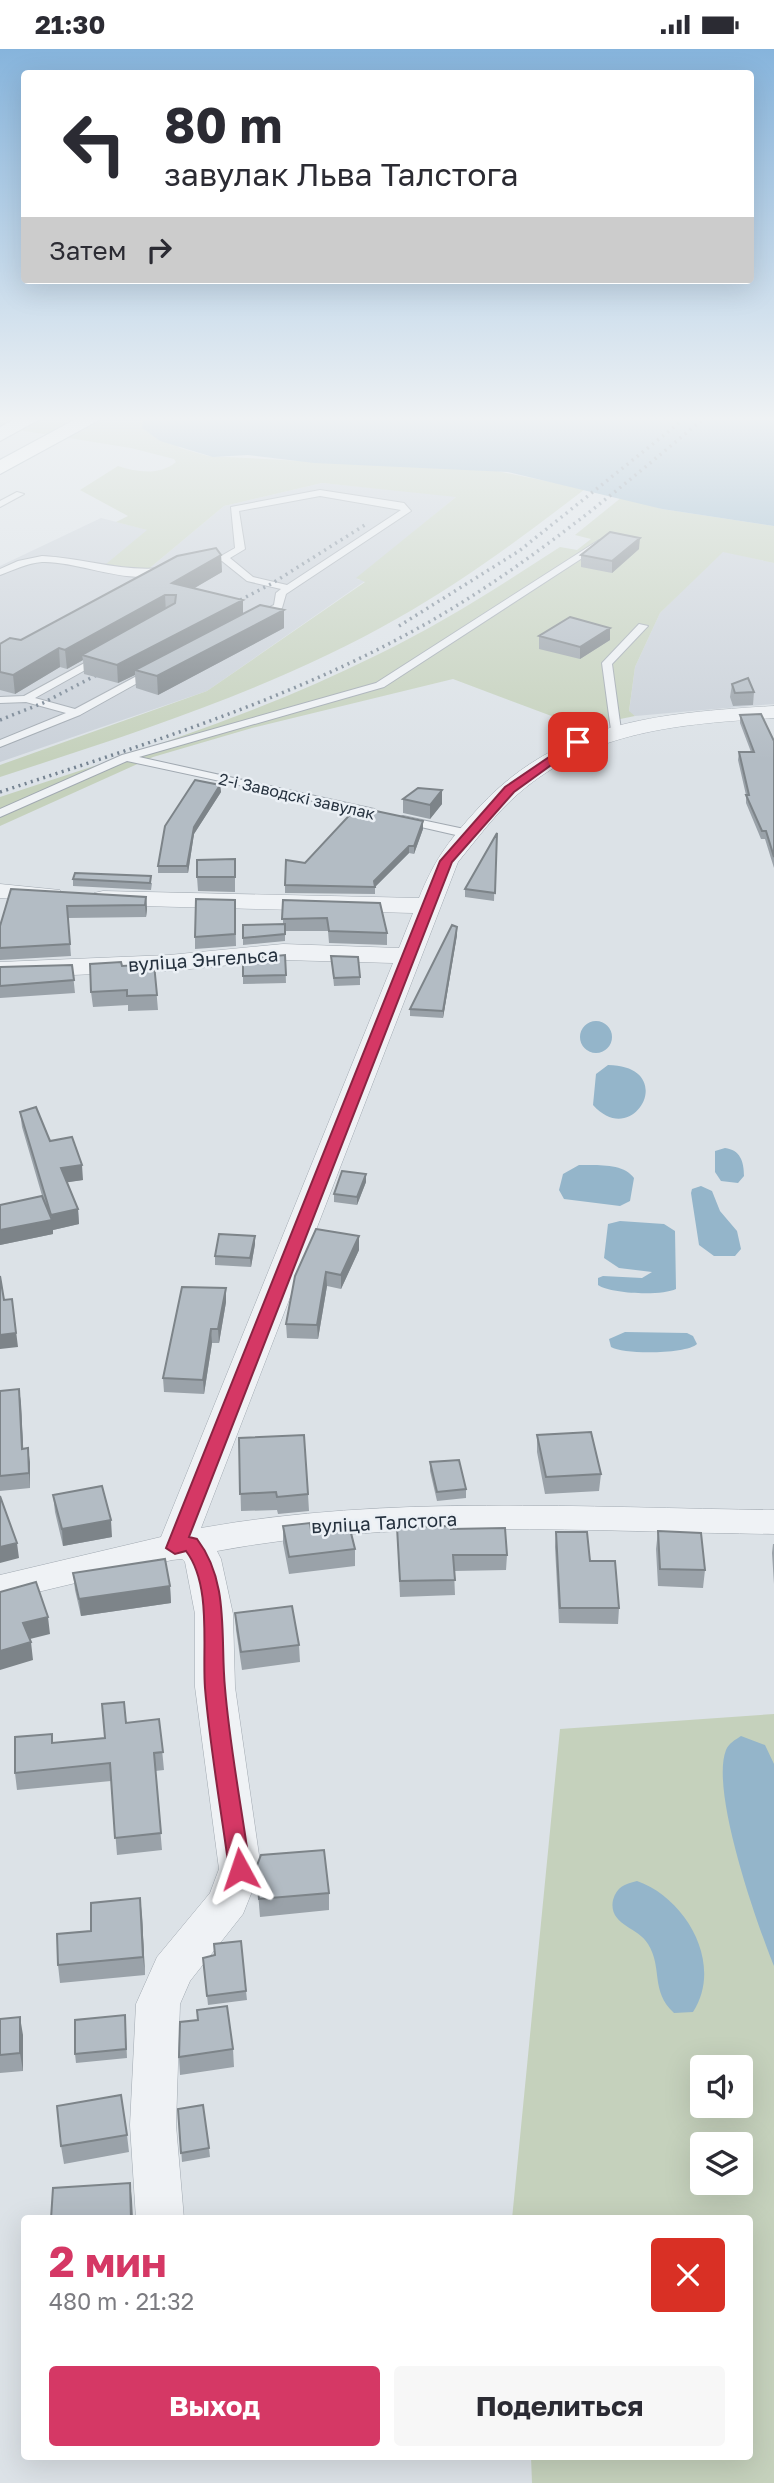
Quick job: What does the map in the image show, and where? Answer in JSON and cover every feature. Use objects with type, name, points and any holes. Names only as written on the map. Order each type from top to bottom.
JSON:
[{"type":"street","points":[[160,2215],[153,2125],[158,2004],[173,1970],[229,1902],[240,1869],[215,1687],[214,1614],[203,1559],[183,1546],[407,956],[430,906],[436,882],[446,861],[510,789],[578,742],[616,730],[694,717],[774,712]]},
{"type":"street","points":[[0,891],[121,899],[430,906]]},
{"type":"street","name":"вуліца Энгельса","points":[[0,970],[169,963],[283,952],[407,956]]},
{"type":"street","name":"вуліца Талстога","points":[[0,1588],[277,1527],[394,1518],[774,1523]]},
{"type":"lane","points":[[185,566],[223,558],[240,549],[238,533]]},
{"type":"lane","points":[[243,624],[279,606],[281,593],[373,533]]},
{"type":"lane","points":[[0,814],[126,757],[380,685],[611,536]]},
{"type":"lane","points":[[0,572],[12,565],[53,558],[146,575]]},
{"type":"lane","points":[[223,558],[250,579],[290,588]]},
{"type":"lane","points":[[126,586],[146,575],[172,569]]},
{"type":"lane","points":[[616,730],[607,663],[643,626]]},
{"type":"lane","points":[[26,699],[111,651]]},
{"type":"lane","points":[[0,744],[76,713],[159,669]]},
{"type":"lane","points":[[0,700],[26,699],[76,713]]},
{"type":"lane","name":"2-і Заводскі завулак","points":[[126,757],[469,834]]},
{"type":"shaded area","points":[[70,533],[145,533],[107,564],[145,572],[192,533],[413,533],[357,579],[365,581],[207,691],[0,762],[0,566]]},
{"type":"shaded area","points":[[723,551],[774,563],[774,704],[635,716],[629,712],[635,667],[660,613]]},
{"type":"green space","points":[[144,533],[192,533],[145,572],[106,564]]},
{"type":"green space","points":[[412,533],[527,533],[447,589],[398,618],[302,667],[203,708],[0,777],[0,765],[207,691],[365,582],[356,578]]},
{"type":"green space","points":[[578,533],[774,533],[774,563],[723,552],[660,613],[635,667],[629,711],[635,716],[581,727],[453,679],[252,728],[153,757],[0,826],[0,797],[191,733],[332,677],[424,631],[560,547],[577,550],[591,539],[575,535]]},
{"type":"green space","points":[[774,1714],[774,2483],[532,2483],[531,2460],[753,2460],[753,2215],[512,2215],[560,1729]]},
{"type":"water","points":[[596,1021],[607,1026],[612,1037],[607,1048],[596,1053],[585,1048],[580,1037],[585,1026]]},
{"type":"water","points":[[608,1065],[630,1069],[642,1078],[646,1090],[643,1103],[635,1113],[623,1118],[608,1117],[593,1105],[596,1074]]},
{"type":"water","points":[[725,1148],[738,1154],[742,1161],[744,1176],[738,1183],[721,1181],[715,1172],[715,1151]]},
{"type":"water","points":[[579,1165],[617,1167],[629,1173],[634,1178],[630,1201],[620,1206],[564,1199],[559,1190],[563,1174]]},
{"type":"water","points":[[701,1186],[712,1191],[720,1211],[737,1231],[741,1249],[735,1256],[714,1256],[699,1245],[691,1193],[692,1189]]},
{"type":"water","points":[[620,1221],[664,1224],[675,1231],[676,1289],[660,1293],[637,1293],[598,1285],[598,1278],[603,1276],[642,1278],[652,1272],[619,1268],[604,1258],[608,1224]]},
{"type":"water","points":[[625,1332],[687,1333],[693,1336],[697,1344],[681,1350],[655,1352],[618,1350],[611,1347],[609,1339]]},
{"type":"water","points":[[741,1736],[765,1745],[774,1764],[774,1966],[747,1890],[724,1795],[723,1769],[726,1750]]},
{"type":"water","points":[[637,1881],[671,1902],[695,1935],[702,1954],[704,1974],[702,1993],[693,2012],[674,2013],[667,2005],[659,1988],[655,1962],[648,1944],[615,1915],[613,1900],[617,1892],[625,1885]]},
{"type":"building","points":[[609,533],[640,538],[612,561],[581,555]]},
{"type":"building","points":[[216,548],[221,555],[172,583],[243,600],[117,665],[82,655],[175,603],[176,595],[165,595],[65,650],[59,648],[13,675],[0,672],[0,644],[10,638],[21,640],[177,556]]},
{"type":"building","points":[[260,605],[284,610],[157,676],[135,670]]},
{"type":"building","points":[[570,617],[610,628],[580,647],[539,636]]},
{"type":"building","points":[[748,678],[754,692],[735,693],[732,684]]},
{"type":"building","points":[[761,714],[774,741],[774,857],[766,831],[762,831],[746,795],[749,795],[739,752],[754,752],[740,715]]},
{"type":"building","points":[[195,780],[220,785],[194,827],[187,866],[158,866],[165,826]]},
{"type":"building","points":[[418,788],[442,790],[430,805],[403,799]]},
{"type":"building","points":[[357,807],[423,821],[414,846],[409,846],[374,881],[375,887],[285,885],[286,860],[305,863]]},
{"type":"building","points":[[497,833],[495,893],[465,889]]},
{"type":"building","points":[[235,859],[235,877],[197,877],[197,860]]},
{"type":"building","points":[[75,873],[151,876],[150,883],[73,879]]},
{"type":"building","points":[[11,889],[146,897],[145,905],[67,906],[70,944],[0,948],[0,926]]},
{"type":"building","points":[[196,899],[235,900],[235,934],[195,937]]},
{"type":"building","points":[[283,900],[380,903],[387,933],[329,931],[327,918],[282,919]]},
{"type":"building","points":[[285,924],[285,934],[243,938],[243,925]]},
{"type":"building","points":[[452,925],[457,927],[443,1011],[410,1009]]},
{"type":"building","points":[[285,955],[286,975],[243,976],[243,959]]},
{"type":"building","points":[[331,956],[358,957],[360,977],[334,978]]},
{"type":"building","points":[[121,962],[122,966],[154,964],[157,995],[127,996],[127,990],[91,992],[90,964]]},
{"type":"building","points":[[72,965],[74,980],[0,986],[0,967]]},
{"type":"building","points":[[36,1107],[50,1141],[72,1137],[82,1165],[61,1168],[78,1209],[51,1215],[20,1112]]},
{"type":"building","points":[[342,1171],[366,1174],[357,1197],[334,1194]]},
{"type":"building","points":[[42,1196],[52,1220],[0,1230],[0,1205]]},
{"type":"building","points":[[316,1229],[359,1236],[341,1275],[326,1272],[317,1325],[286,1324],[295,1276]]},
{"type":"building","points":[[219,1234],[255,1236],[250,1258],[215,1256]]},
{"type":"building","points":[[0,1276],[4,1300],[12,1299],[16,1333],[0,1335]]},
{"type":"building","points":[[182,1287],[226,1288],[218,1329],[211,1329],[203,1380],[163,1378]]},
{"type":"building","points":[[19,1389],[22,1449],[28,1448],[29,1473],[0,1476],[0,1391]]},
{"type":"building","points":[[591,1432],[601,1474],[546,1477],[537,1435]]},
{"type":"building","points":[[304,1435],[308,1494],[277,1497],[276,1492],[240,1494],[239,1438]]},
{"type":"building","points":[[459,1460],[466,1489],[437,1492],[430,1462]]},
{"type":"building","points":[[102,1486],[111,1520],[62,1529],[53,1495]]},
{"type":"building","points":[[0,1496],[17,1543],[0,1547]]},
{"type":"building","points":[[310,1523],[311,1530],[349,1525],[355,1549],[289,1557],[283,1526]]},
{"type":"building","points":[[451,1526],[451,1529],[505,1528],[507,1555],[453,1555],[455,1580],[400,1581],[397,1527]]},
{"type":"building","points":[[658,1531],[701,1533],[705,1570],[660,1569]]},
{"type":"building","points":[[556,1532],[587,1532],[590,1561],[615,1561],[619,1608],[560,1608]]},
{"type":"building","points":[[165,1559],[170,1586],[79,1599],[73,1573]]},
{"type":"building","points":[[36,1582],[48,1617],[23,1623],[31,1642],[0,1651],[0,1592]]},
{"type":"building","points":[[292,1606],[299,1645],[241,1652],[235,1613]]},
{"type":"building","points":[[124,1702],[126,1723],[159,1719],[163,1752],[154,1753],[161,1833],[115,1838],[110,1763],[15,1773],[15,1737],[52,1734],[52,1743],[105,1738],[102,1704]]},
{"type":"building","points":[[324,1850],[329,1893],[259,1899],[256,1868],[261,1855]]},
{"type":"building","points":[[140,1898],[143,1957],[58,1965],[57,1934],[91,1931],[91,1903]]},
{"type":"building","points":[[241,1941],[246,1991],[207,1996],[203,1958],[215,1955],[214,1944]]},
{"type":"building","points":[[227,2006],[233,2049],[179,2057],[180,2022],[198,2020],[197,2010]]},
{"type":"building","points":[[125,2015],[126,2049],[75,2054],[75,2020]]},
{"type":"building","points":[[20,2017],[20,2053],[0,2055],[0,2019]]},
{"type":"building","points":[[121,2095],[127,2135],[61,2146],[57,2106]]},
{"type":"building","points":[[203,2105],[209,2148],[181,2153],[178,2109]]},
{"type":"building","points":[[130,2183],[131,2215],[51,2215],[53,2188]]},
{"type":"railway","points":[[223,609],[271,584],[353,533]]},
{"type":"railway","points":[[399,626],[519,551],[542,533]]},
{"type":"railway","points":[[0,792],[158,740],[313,680],[413,631],[452,608],[562,533]]},
{"type":"railway","points":[[0,720],[43,703],[112,667]]},
{"type":"route","points":[[240,1869],[215,1687],[212,1650],[214,1614],[203,1559],[190,1543],[175,1548],[446,861],[510,789],[578,742]]}]
